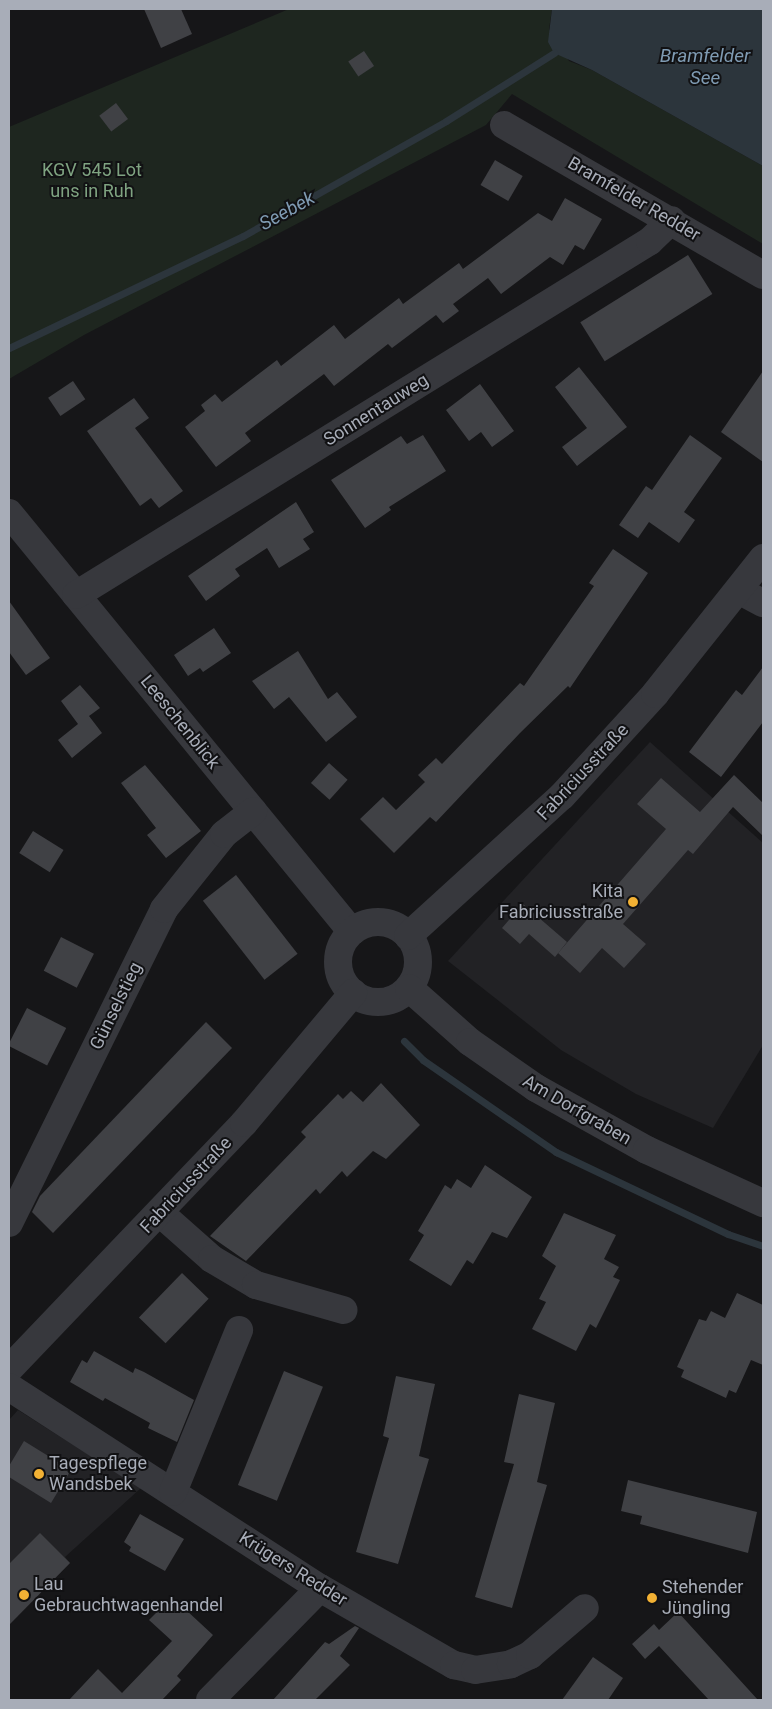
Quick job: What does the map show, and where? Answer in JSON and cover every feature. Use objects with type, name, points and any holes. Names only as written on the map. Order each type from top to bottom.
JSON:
[{"type":"street","name":"Bramfelder Redder","points":[[504,125],[763,274]]},
{"type":"street","name":"Sonnentauweg","points":[[76,595],[650,241],[672,220]]},
{"type":"street","name":"Leeschenblick","points":[[9,512],[352,932]]},
{"type":"street","name":"Fabriciusstraße","points":[[408,936],[542,818],[655,694],[752,597],[763,558]]},
{"type":"street","name":"Günselstieg","points":[[9,1223],[164,909],[224,834],[253,811]]},
{"type":"street","points":[[376,922],[389,923],[408,936],[419,964],[409,988],[394,998],[376,1002],[353,993],[340,974],[339,963],[342,946],[352,932],[376,922]]},
{"type":"street","name":"Am Dorfgraben","points":[[409,988],[470,1042],[536,1088],[647,1150],[763,1203]]},
{"type":"street","name":"Fabriciusstraße","points":[[9,1369],[244,1123],[353,993]]},
{"type":"street","points":[[160,1213],[212,1259],[256,1285],[343,1310]]},
{"type":"street","points":[[173,1492],[240,1330]]},
{"type":"street","name":"Krügers Redder","points":[[9,1387],[320,1588],[454,1666],[475,1670],[511,1664],[530,1655],[585,1608]]},
{"type":"street","points":[[210,1700],[320,1588]]},
{"type":"shaded area","name":"Kita Fabriciusstraße","points":[[650,742],[763,843],[763,1045],[713,1128],[636,1094],[561,1050],[448,961]]},
{"type":"shaded area","points":[[18,1410],[141,1488],[65,1557],[70,1563],[9,1625],[9,1420]]},
{"type":"green space","name":"KGV 545 Lot uns in Ruh","points":[[289,9],[552,9],[549,29],[569,61],[592,70],[763,166],[763,244],[512,94],[486,125],[84,335],[9,379],[9,127]]},
{"type":"water","name":"Bramfelder See","points":[[552,9],[763,9],[763,166],[592,70],[554,53],[548,42]]},
{"type":"building","points":[[144,9],[181,9],[192,34],[161,48]]},
{"type":"building","points":[[364,51],[374,66],[358,77],[348,62]]},
{"type":"building","points":[[116,103],[128,119],[111,132],[99,116]]},
{"type":"building","points":[[495,160],[523,176],[508,201],[480,185]]},
{"type":"building","points":[[565,198],[602,219],[584,250],[575,245],[563,265],[550,257],[501,294],[488,278],[453,304],[459,311],[443,323],[436,315],[392,348],[388,344],[334,386],[324,374],[245,433],[251,441],[216,467],[185,427],[205,411],[201,405],[215,394],[222,402],[277,360],[281,366],[334,325],[345,339],[399,298],[403,304],[459,263],[463,269],[538,213],[552,221]]},
{"type":"building","points":[[688,255],[712,294],[605,361],[580,322]]},
{"type":"building","points":[[579,367],[627,427],[577,466],[562,447],[587,428],[555,387]]},
{"type":"building","points":[[763,371],[763,462],[721,432]]},
{"type":"building","points":[[73,381],[85,399],[60,416],[48,398]]},
{"type":"building","points":[[480,384],[514,431],[492,447],[481,432],[469,441],[446,410]]},
{"type":"building","points":[[134,398],[149,418],[135,428],[183,491],[159,508],[151,498],[140,506],[87,431]]},
{"type":"building","points":[[423,435],[446,471],[389,507],[391,510],[365,528],[331,480],[401,436],[407,444]]},
{"type":"building","points":[[690,435],[722,458],[684,512],[695,520],[679,543],[649,522],[638,538],[619,525],[646,486],[652,490]]},
{"type":"building","points":[[296,502],[314,532],[303,539],[310,549],[279,568],[267,548],[235,569],[240,576],[206,601],[188,576]]},
{"type":"building","points":[[613,549],[648,573],[570,688],[568,686],[520,733],[436,822],[430,817],[394,853],[360,819],[383,797],[396,810],[425,782],[418,775],[436,758],[442,764],[520,683],[524,686],[594,586],[589,583]]},
{"type":"building","points":[[9,601],[50,658],[26,675],[9,652]]},
{"type":"building","points":[[214,628],[231,653],[203,672],[200,668],[188,676],[174,655]]},
{"type":"building","points":[[298,651],[328,699],[337,692],[357,717],[326,742],[289,697],[274,709],[252,681]]},
{"type":"building","points":[[763,667],[763,722],[721,777],[689,752],[736,690],[742,695]]},
{"type":"building","points":[[80,685],[100,708],[89,716],[102,733],[72,758],[58,740],[78,724],[61,701]]},
{"type":"building","points":[[329,763],[348,780],[330,800],[311,783]]},
{"type":"building","points":[[145,765],[201,831],[166,858],[147,835],[156,828],[121,783]]},
{"type":"building","points":[[734,775],[763,803],[763,836],[733,807],[693,854],[688,850],[623,924],[646,944],[624,968],[602,948],[580,973],[558,953],[666,829],[637,804],[661,778],[700,812]]},
{"type":"building","points":[[33,831],[64,850],[50,872],[19,853]]},
{"type":"building","points":[[236,875],[298,954],[264,980],[203,901]]},
{"type":"building","points":[[523,904],[567,942],[555,957],[529,934],[520,944],[502,928]]},
{"type":"building","points":[[61,937],[94,954],[77,988],[44,971]]},
{"type":"building","points":[[27,1008],[66,1028],[47,1065],[9,1046]]},
{"type":"building","points":[[206,1022],[232,1048],[53,1233],[32,1212],[40,1196]]},
{"type":"building","points":[[381,1083],[420,1125],[386,1159],[373,1151],[347,1177],[342,1171],[320,1194],[316,1189],[246,1261],[210,1236],[306,1137],[301,1132],[338,1094],[343,1099],[351,1091],[363,1102]]},
{"type":"building","points":[[485,1165],[532,1197],[507,1238],[492,1232],[473,1264],[467,1260],[451,1286],[409,1260],[424,1235],[418,1231],[445,1185],[451,1189],[457,1179],[471,1188]]},
{"type":"building","points":[[564,1213],[616,1235],[604,1259],[619,1267],[613,1277],[620,1280],[596,1328],[590,1324],[576,1351],[532,1329],[546,1302],[539,1299],[556,1266],[542,1256]]},
{"type":"building","points":[[182,1273],[209,1299],[166,1343],[139,1318]]},
{"type":"building","points":[[737,1293],[763,1305],[763,1365],[751,1360],[736,1393],[729,1390],[726,1398],[681,1377],[684,1370],[677,1367],[699,1319],[706,1321],[711,1311],[725,1318]]},
{"type":"building","points":[[94,1351],[133,1373],[135,1368],[144,1372],[194,1400],[177,1442],[148,1428],[150,1423],[105,1398],[103,1401],[70,1382],[82,1360],[87,1363]]},
{"type":"building","points":[[284,1371],[323,1387],[277,1501],[238,1485]]},
{"type":"building","points":[[396,1376],[435,1384],[419,1456],[429,1459],[398,1564],[356,1552],[389,1438],[383,1436]]},
{"type":"building","points":[[519,1394],[555,1403],[537,1482],[547,1485],[512,1608],[475,1597],[514,1464],[504,1462]]},
{"type":"building","name":"Tagespflege Wandsbek","points":[[24,1441],[71,1470],[51,1503],[9,1477],[9,1466]]},
{"type":"building","points":[[628,1480],[757,1512],[748,1553],[640,1524],[642,1516],[621,1511]]},
{"type":"building","points":[[140,1514],[184,1539],[165,1571],[129,1551],[131,1547],[124,1542]]},
{"type":"building","name":"Lau Gebrauchtwagenhandel","points":[[40,1533],[70,1563],[9,1625],[9,1564]]},
{"type":"building","points":[[172,1597],[213,1635],[177,1676],[181,1680],[162,1700],[69,1700],[98,1669],[122,1693],[172,1641],[149,1620]]},
{"type":"building","points":[[678,1612],[758,1700],[709,1700],[659,1646],[645,1659],[632,1644],[654,1624],[659,1630]]},
{"type":"building","points":[[355,1626],[359,1628],[340,1656],[350,1665],[315,1700],[273,1700],[325,1642],[329,1644]]},
{"type":"building","points":[[593,1657],[623,1678],[608,1700],[562,1700]]},
{"type":"waterway","name":"Seebek","points":[[9,348],[243,236],[446,121],[554,53]]},
{"type":"waterway","points":[[404,1041],[423,1060],[556,1152],[728,1234],[763,1246]]},
{"type":"place","name":"Kita Fabriciusstraße","points":[[633,902]]},
{"type":"place","name":"Tagespflege Wandsbek","points":[[39,1474]]},
{"type":"place","name":"Lau Gebrauchtwagenhandel","points":[[24,1595]]},
{"type":"place","name":"Stehender Jüngling","points":[[652,1598]]}]
